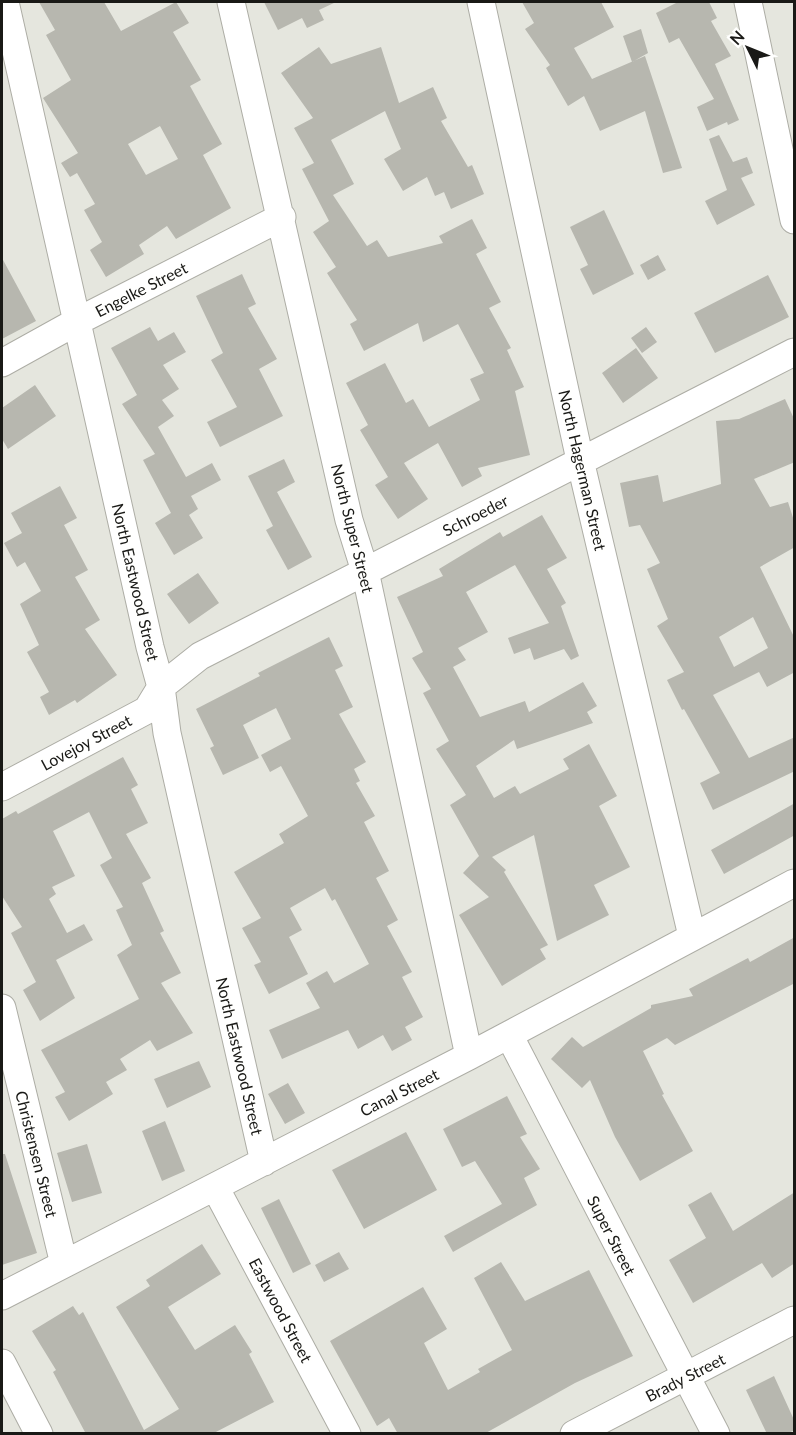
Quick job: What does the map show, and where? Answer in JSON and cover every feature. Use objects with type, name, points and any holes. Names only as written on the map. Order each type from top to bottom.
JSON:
[{"type":"street","name":"North Eastwood Street","points":[[5,2],[76,322],[161,687],[167,733],[264,1162]]},
{"type":"street","name":"North Super Street","points":[[231,2],[349,520],[365,571],[469,1056]]},
{"type":"street","name":"North Hagerman Street","points":[[481,2],[580,460],[692,936]]},
{"type":"street","points":[[748,2],[795,220]]},
{"type":"street","name":"Engelke Street","points":[[2,363],[76,322],[282,218]]},
{"type":"street","name":"Schroeder","points":[[161,687],[200,656],[795,352]]},
{"type":"street","name":"Lovejoy Street","points":[[2,787],[147,710],[161,687]]},
{"type":"street","name":"Canal Street","points":[[2,1296],[469,1056],[795,883]]},
{"type":"street","name":"Christensen Street","points":[[2,1008],[64,1264]]},
{"type":"street","name":"Super Street","points":[[509,1035],[716,1434]]},
{"type":"street","name":"Eastwood Street","points":[[215,1187],[339,1431]]},
{"type":"street","name":"Brady Street","points":[[574,1434],[795,1320]]},
{"type":"street","points":[[2,1363],[39,1434]]},
{"type":"building","points":[[39,2],[104,2],[121,31],[176,2],[189,23],[173,32],[201,80],[190,86],[222,144],[203,155],[231,208],[176,239],[167,226],[139,245],[144,254],[106,277],[90,250],[102,242],[84,210],[95,204],[77,173],[70,177],[61,163],[78,153],[43,98],[71,80],[46,35],[55,30]],"holes":[[[160,126],[178,159],[146,175],[128,144]]]},
{"type":"building","points":[[264,2],[336,2],[319,10],[324,20],[307,28],[302,18],[278,30]]},
{"type":"building","points":[[522,2],[601,2],[614,27],[574,48],[592,79],[645,56],[682,168],[663,173],[645,111],[600,131],[584,96],[568,106],[546,68],[550,65],[525,29],[534,23]]},
{"type":"building","points":[[678,2],[709,2],[717,18],[711,21],[731,56],[715,64],[739,120],[728,125],[727,122],[707,131],[697,107],[714,99],[679,38],[669,43],[656,13]]},
{"type":"building","points":[[641,29],[648,53],[632,62],[623,36]]},
{"type":"building","points":[[319,47],[331,64],[381,47],[399,103],[433,87],[447,118],[441,121],[468,167],[472,165],[484,194],[451,209],[444,192],[435,196],[427,177],[403,191],[384,159],[401,149],[385,111],[331,140],[354,184],[333,195],[367,246],[377,240],[388,257],[443,243],[439,236],[472,219],[487,248],[476,254],[501,302],[489,308],[511,348],[507,350],[524,387],[515,391],[530,455],[478,468],[482,476],[462,487],[438,443],[404,463],[428,499],[398,519],[375,485],[388,477],[360,430],[368,425],[346,383],[385,363],[406,403],[413,399],[429,427],[480,400],[470,379],[484,373],[458,324],[423,342],[418,323],[364,351],[350,324],[357,320],[327,273],[336,267],[313,232],[329,221],[302,169],[314,163],[294,128],[313,118],[281,73]]},
{"type":"building","points":[[719,135],[733,162],[747,157],[753,173],[741,178],[755,205],[717,225],[705,201],[727,190],[709,139]]},
{"type":"building","points":[[604,210],[634,274],[593,295],[580,269],[588,265],[570,227]]},
{"type":"building","points":[[658,255],[666,270],[648,280],[640,265]]},
{"type":"building","points":[[2,258],[36,321],[2,339]]},
{"type":"building","points":[[242,274],[256,304],[248,308],[277,359],[259,369],[283,416],[220,447],[207,422],[237,407],[211,360],[223,353],[196,296]]},
{"type":"building","points":[[768,275],[789,317],[715,353],[694,313]]},
{"type":"building","points":[[150,327],[158,341],[174,332],[186,352],[163,365],[179,389],[162,400],[174,416],[158,427],[186,477],[212,463],[221,480],[191,496],[198,509],[189,515],[203,538],[174,555],[155,523],[171,513],[143,460],[155,454],[122,404],[137,395],[111,348]]},
{"type":"building","points":[[646,327],[657,342],[642,353],[631,338]]},
{"type":"building","points":[[636,348],[658,378],[623,403],[602,373]]},
{"type":"building","points":[[35,385],[56,416],[8,449],[2,439],[2,408]]},
{"type":"building","points":[[785,399],[795,421],[795,462],[754,479],[770,507],[788,502],[795,524],[795,547],[760,567],[795,639],[795,672],[767,687],[759,672],[713,695],[749,758],[795,737],[795,771],[713,810],[700,783],[720,773],[684,709],[682,710],[667,680],[684,672],[657,626],[668,619],[647,569],[660,563],[640,525],[629,527],[620,483],[658,475],[663,502],[721,484],[716,421],[739,419]],"holes":[[[753,617],[768,648],[734,667],[719,637]]]},
{"type":"building","points":[[284,459],[295,482],[277,492],[312,557],[288,570],[266,530],[273,526],[248,476]]},
{"type":"building","points":[[60,486],[77,518],[64,525],[88,570],[75,577],[100,620],[85,629],[117,675],[77,703],[75,700],[49,715],[40,697],[49,692],[27,652],[39,645],[20,604],[41,591],[25,562],[17,567],[4,543],[22,533],[11,513]]},
{"type":"building","points":[[542,515],[567,558],[547,569],[566,603],[561,606],[579,656],[571,660],[564,649],[534,660],[530,648],[514,654],[508,638],[549,623],[515,565],[466,592],[488,632],[458,648],[466,660],[453,667],[480,717],[525,701],[529,712],[583,682],[597,706],[587,712],[593,723],[517,749],[514,740],[476,766],[494,798],[515,786],[520,794],[569,769],[563,759],[589,744],[617,796],[599,806],[630,867],[594,885],[609,915],[557,941],[534,835],[492,857],[506,870],[504,872],[548,945],[540,949],[546,959],[502,986],[459,915],[489,897],[463,873],[479,856],[450,805],[466,795],[436,749],[449,741],[423,693],[431,689],[412,658],[423,652],[397,597],[443,576],[439,569],[500,532],[503,537]]},
{"type":"building","points":[[198,573],[219,603],[189,624],[167,594]]},
{"type":"building","points":[[329,637],[343,666],[335,670],[353,707],[339,714],[366,762],[354,769],[360,781],[356,783],[375,816],[364,822],[389,871],[376,878],[398,920],[387,926],[412,972],[402,977],[423,1017],[405,1027],[412,1040],[392,1051],[383,1035],[358,1049],[348,1030],[282,1059],[269,1030],[320,1008],[306,983],[327,971],[334,983],[369,964],[335,899],[332,901],[325,888],[290,908],[302,930],[289,937],[308,974],[269,994],[254,965],[261,962],[242,928],[261,918],[234,872],[284,843],[279,834],[308,816],[281,766],[270,772],[261,755],[291,739],[276,708],[243,725],[259,758],[223,775],[210,748],[214,746],[196,709],[260,676],[258,673]]},
{"type":"building","points":[[123,757],[138,785],[131,789],[148,823],[126,834],[151,878],[142,883],[164,931],[160,933],[181,973],[161,983],[193,1033],[157,1051],[150,1040],[120,1059],[127,1070],[106,1082],[113,1094],[69,1121],[55,1097],[65,1092],[41,1050],[139,999],[117,955],[132,945],[116,910],[123,907],[100,865],[112,858],[89,812],[53,831],[75,876],[52,887],[56,894],[49,899],[67,933],[84,924],[93,940],[56,960],[75,998],[40,1021],[23,990],[36,982],[11,933],[22,927],[2,896],[2,819],[16,811],[18,814]]},
{"type":"building","points":[[795,803],[795,835],[724,874],[711,850]]},
{"type":"building","points":[[795,937],[795,983],[675,1045],[667,1038],[643,1051],[664,1094],[662,1095],[693,1151],[640,1181],[615,1137],[590,1080],[582,1088],[551,1059],[572,1037],[583,1047],[651,1008],[651,1005],[693,996],[689,989],[748,958],[750,962]]},
{"type":"building","points":[[199,1061],[211,1087],[167,1108],[154,1079]]},
{"type":"building","points":[[288,1083],[305,1113],[285,1124],[268,1094]]},
{"type":"building","points":[[507,1096],[527,1134],[520,1137],[540,1169],[524,1178],[537,1205],[453,1252],[444,1236],[502,1204],[475,1161],[462,1167],[443,1129]]},
{"type":"building","points":[[165,1121],[185,1171],[162,1181],[142,1131]]},
{"type":"building","points":[[406,1132],[437,1190],[364,1229],[332,1170]]},
{"type":"building","points":[[87,1144],[102,1193],[72,1202],[57,1153]]},
{"type":"building","points":[[2,1154],[5,1154],[37,1253],[2,1265]]},
{"type":"building","points":[[711,1192],[733,1231],[795,1192],[795,1263],[772,1278],[762,1263],[693,1303],[669,1260],[706,1238],[688,1205]]},
{"type":"building","points":[[279,1199],[311,1264],[293,1273],[261,1208]]},
{"type":"building","points":[[202,1244],[221,1274],[168,1307],[195,1350],[235,1325],[252,1352],[249,1354],[274,1402],[212,1434],[86,1434],[53,1372],[56,1370],[32,1331],[73,1306],[79,1315],[83,1312],[144,1430],[179,1409],[116,1307],[150,1286],[146,1280]]},
{"type":"building","points":[[339,1252],[349,1269],[324,1282],[315,1265]]},
{"type":"building","points":[[501,1262],[525,1301],[589,1270],[633,1356],[575,1383],[484,1434],[398,1434],[389,1418],[377,1426],[330,1341],[423,1287],[447,1329],[424,1343],[448,1390],[480,1372],[478,1369],[512,1350],[474,1278]]},
{"type":"building","points":[[774,1376],[795,1422],[795,1430],[786,1434],[767,1434],[746,1390]]}]
